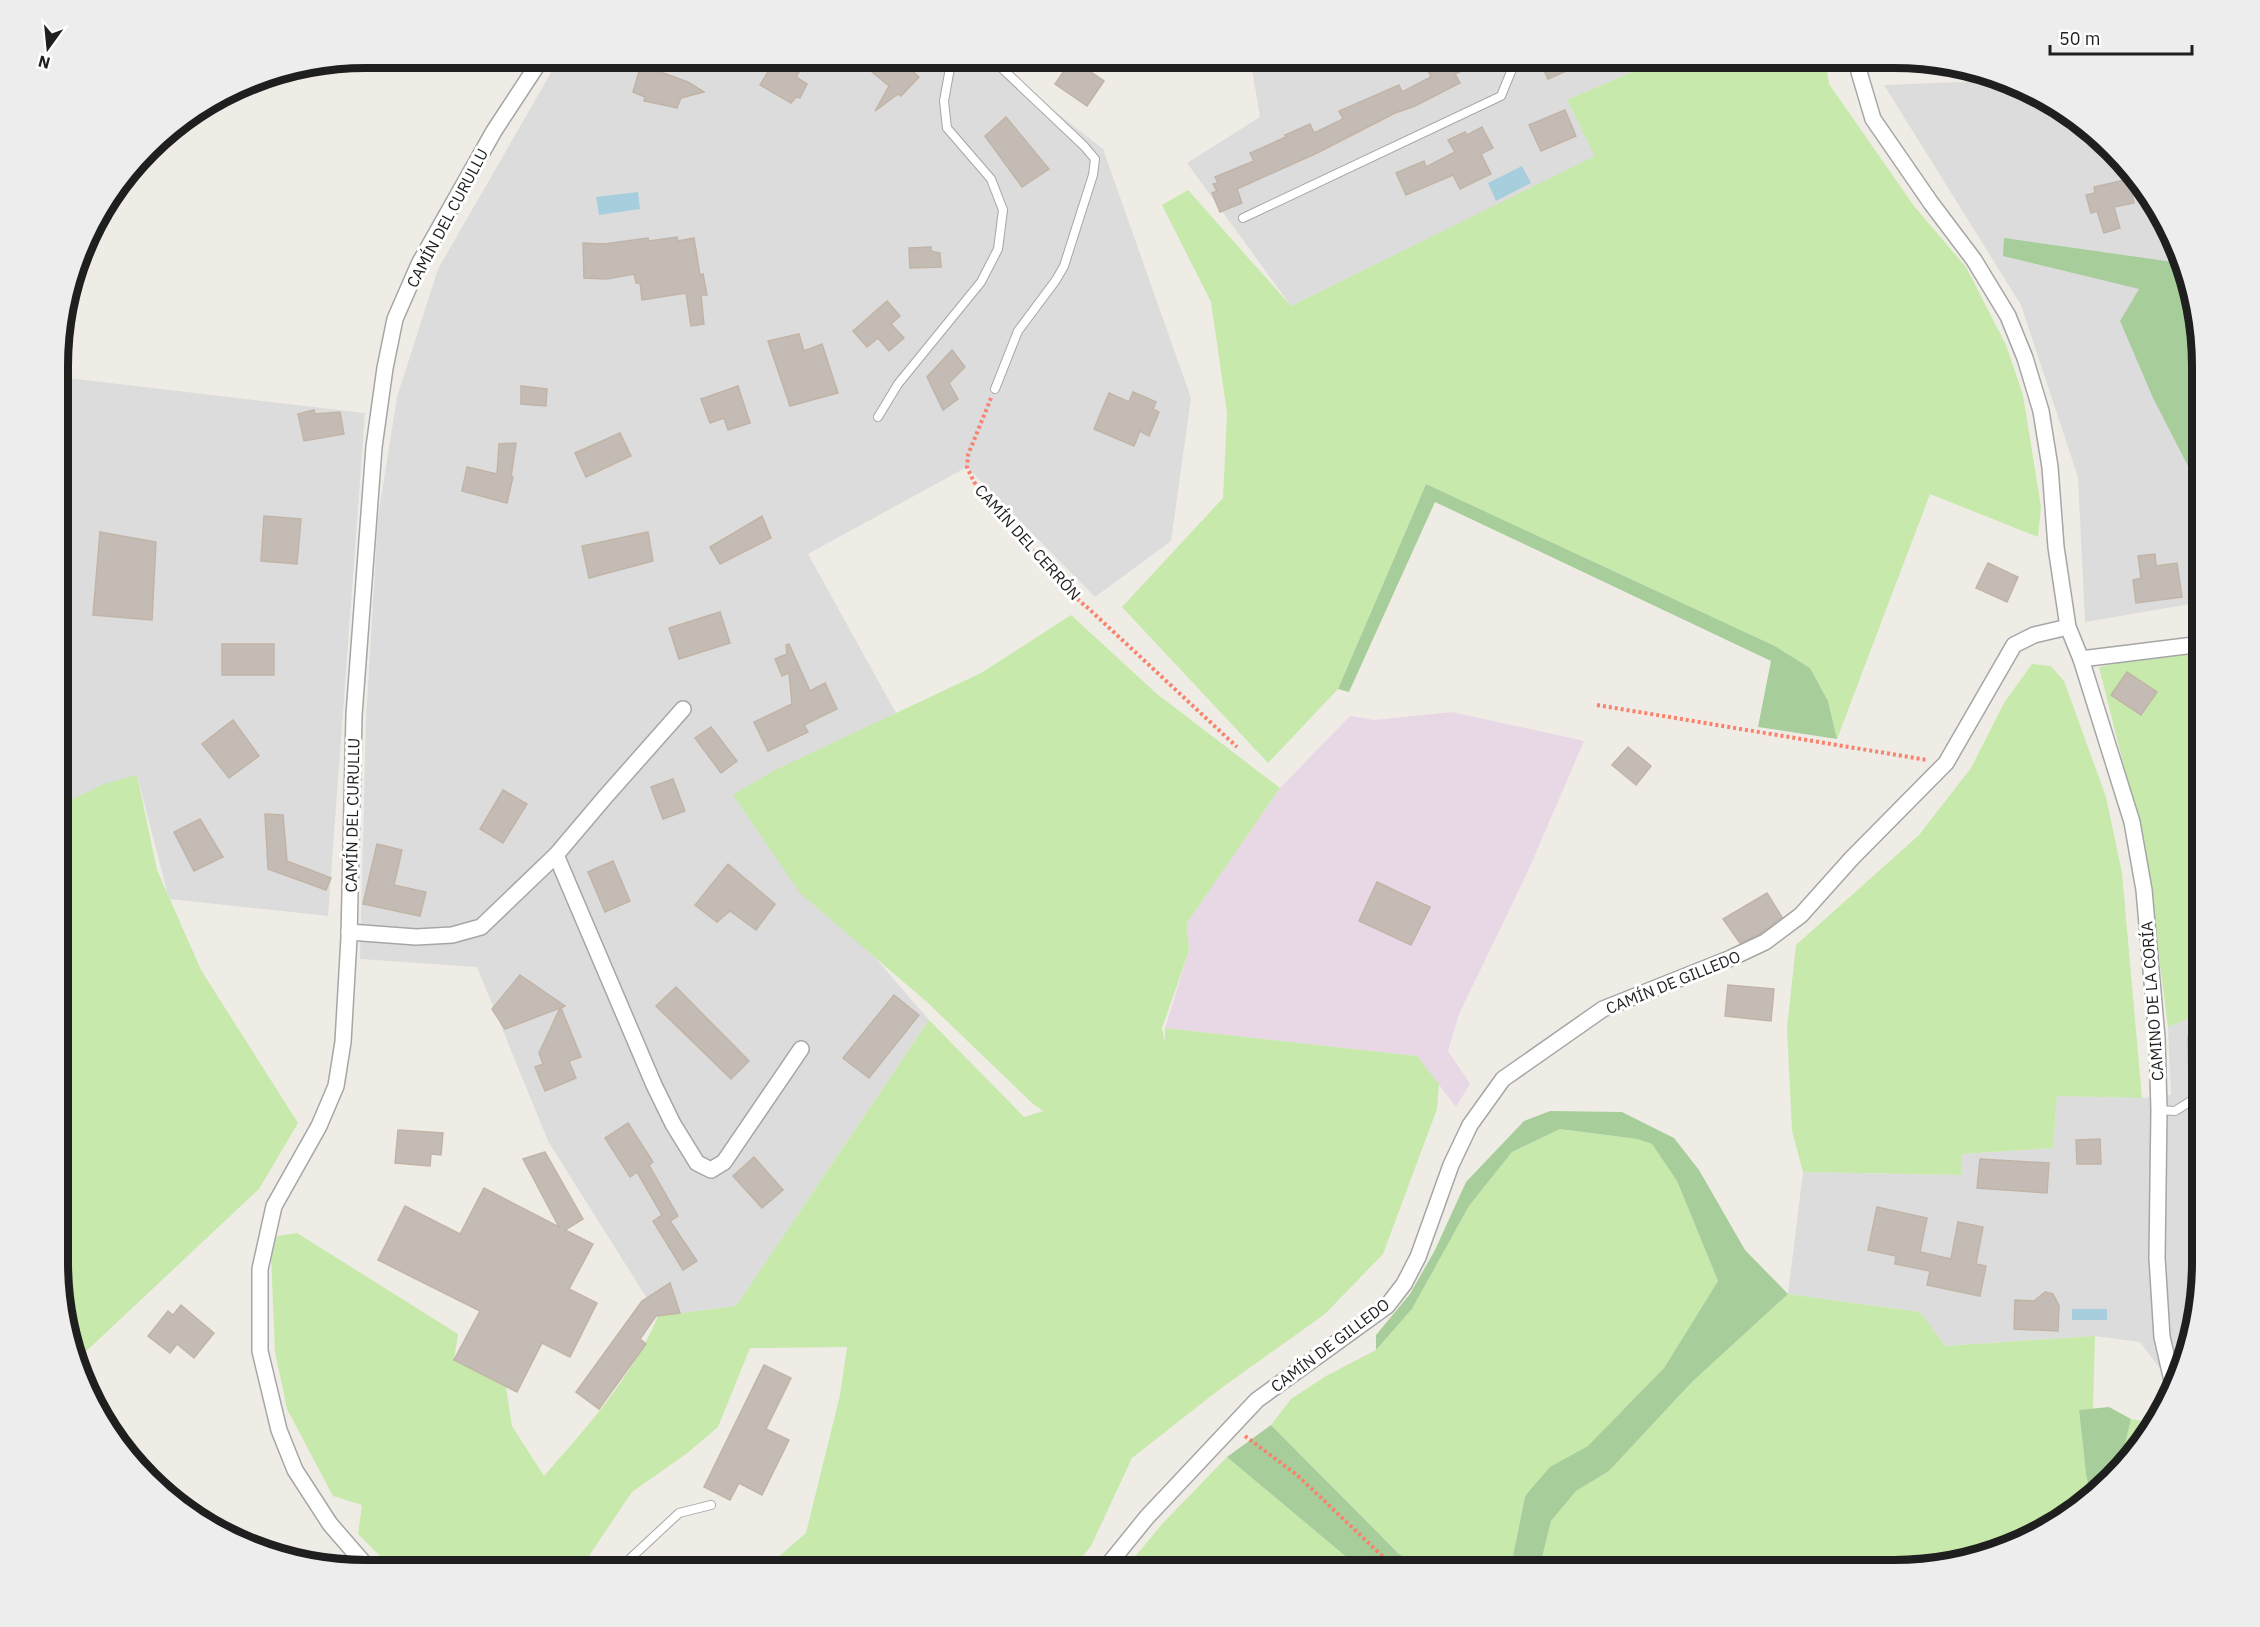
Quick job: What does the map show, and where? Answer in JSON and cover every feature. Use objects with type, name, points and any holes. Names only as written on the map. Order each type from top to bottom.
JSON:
[{"type":"street","name":"CAMÍN DEL CURULLU","points":[[361,1560],[330,1524],[295,1470],[279,1430],[260,1351],[260,1269],[274,1206],[319,1126],[336,1086],[343,1042],[349,932],[354,715],[376,431],[395,319],[419,264],[494,131],[535,68]]},
{"type":"street","name":"CAMINO DE LA CORÍA","points":[[1859,68],[1873,119],[1974,260],[2008,316],[2025,358],[2041,411],[2048,456],[2056,547],[2068,627],[2081,659],[2132,822],[2144,890],[2157,1038],[2159,1110],[2157,1258],[2162,1337],[2171,1373]]},
{"type":"street","name":"CAMÍN DE GILLEDO","points":[[1112,1560],[1147,1517],[1257,1400],[1387,1306],[1418,1257],[1451,1165],[1470,1125],[1503,1079],[1603,1009],[1766,942],[1801,915],[1852,858],[1946,763],[2014,645],[2034,635],[2068,627]]},
{"type":"street","points":[[2081,659],[2192,645]]},
{"type":"street","points":[[349,932],[416,937],[452,935],[481,927],[556,855],[683,709]]},
{"type":"street","points":[[556,855],[654,1085],[673,1124],[697,1163],[711,1170],[724,1162],[801,1049]]},
{"type":"lane","points":[[878,417],[898,384],[981,282],[998,249],[1003,210],[991,179],[947,129],[944,101],[950,68]]},
{"type":"lane","points":[[995,389],[1018,331],[1064,266],[1093,175],[1095,159],[1002,68]]},
{"type":"lane","points":[[1243,218],[1501,96],[1512,68]]},
{"type":"lane","points":[[2159,1110],[2175,1111],[2192,1100]]},
{"type":"lane","points":[[629,1560],[679,1513],[711,1505]]},
{"type":"path","name":"CAMÍN DEL CERRÓN","points":[[995,389],[968,455],[967,467],[974,482],[1066,590],[1237,747]]},
{"type":"path","points":[[1597,705],[1946,763]]},
{"type":"path","points":[[1232,1427],[1297,1475],[1386,1560]]},
{"type":"shaded area","points":[[554,68],[999,68],[1103,149],[1191,398],[1171,541],[1095,597],[967,467],[808,554],[896,713],[734,795],[929,1020],[736,1306],[658,1316],[548,1141],[477,967],[360,959],[366,719],[378,517],[397,397],[438,269]]},
{"type":"shaded area","points":[[1252,68],[1641,68],[1567,100],[1596,156],[1291,306],[1187,163],[1260,117]]},
{"type":"shaded area","points":[[1983,81],[2026,98],[2076,129],[2105,155],[2131,184],[2153,217],[2177,270],[2187,308],[2192,346],[2192,604],[2085,622],[2078,477],[2021,305],[1884,85]]},
{"type":"shaded area","points":[[68,378],[365,413],[328,916],[169,899],[137,775],[68,805]]},
{"type":"shaded area","points":[[1452,712],[1584,741],[1528,871],[1459,1014],[1448,1051],[1470,1084],[1456,1107],[1417,1056],[1165,1028],[1189,951],[1187,923],[1280,788],[1350,716],[1374,720]]},
{"type":"shaded area","points":[[2192,1017],[2192,1281],[2187,1319],[2177,1357],[2168,1379],[2140,1342],[2095,1336],[1944,1346],[1920,1312],[1788,1294],[1803,1172],[1960,1175],[1961,1154],[2053,1148],[2057,1096],[2142,1098],[2171,1095],[2168,1027]]},
{"type":"green space","points":[[1641,68],[1827,68],[1829,84],[1914,206],[1966,267],[2006,345],[2023,395],[2041,507],[2038,537],[1930,494],[1837,739],[1828,701],[1810,668],[1775,646],[1426,484],[1338,689],[1268,763],[1122,607],[1223,498],[1227,413],[1211,302],[1162,205],[1188,190],[1291,306],[1595,156],[1567,100]]},
{"type":"green space","points":[[2004,238],[2174,262],[2187,308],[2192,346],[2192,464],[2188,466],[2153,398],[2120,321],[2139,289],[2003,256]]},
{"type":"green space","points":[[1426,484],[1775,646],[1810,668],[1828,701],[1837,739],[1758,727],[1771,661],[1435,502],[1349,692],[1338,689]]},
{"type":"green space","points":[[1071,615],[1157,694],[1280,788],[1187,923],[1189,951],[1162,1028],[1165,1043],[1165,1028],[1417,1056],[1439,1084],[1437,1109],[1383,1254],[1325,1314],[1220,1389],[1132,1458],[1091,1546],[1079,1560],[775,1560],[806,1533],[840,1395],[847,1347],[750,1348],[718,1427],[686,1454],[632,1492],[586,1560],[384,1560],[358,1534],[362,1505],[333,1496],[287,1409],[275,1352],[271,1256],[277,1236],[297,1233],[458,1334],[454,1360],[506,1387],[512,1426],[544,1476],[608,1400],[636,1359],[658,1316],[736,1306],[929,1020],[1024,1117],[1043,1111],[928,1003],[800,893],[733,795],[773,771],[981,673]]},
{"type":"green space","points":[[2192,648],[2192,1017],[2168,1027],[2146,855],[2099,667]]},
{"type":"green space","points":[[2032,664],[2051,666],[2064,681],[2106,797],[2122,873],[2142,1098],[2057,1096],[2053,1148],[1961,1154],[1961,1175],[1803,1172],[1792,1131],[1787,1028],[1796,945],[1919,835],[1971,768],[2004,703]]},
{"type":"green space","points":[[137,775],[157,870],[201,970],[298,1123],[259,1189],[82,1355],[73,1319],[68,1281],[68,801],[104,784]]},
{"type":"green space","points":[[1550,1111],[1622,1112],[1674,1138],[1699,1170],[1745,1250],[1788,1294],[1692,1382],[1609,1471],[1576,1491],[1551,1521],[1541,1560],[1511,1560],[1525,1496],[1550,1467],[1588,1446],[1664,1368],[1718,1281],[1677,1181],[1652,1144],[1637,1139],[1560,1129],[1512,1152],[1469,1206],[1412,1309],[1376,1350],[1376,1335],[1410,1294],[1435,1250],[1466,1182],[1524,1121]]},
{"type":"green space","points":[[1560,1129],[1637,1139],[1652,1144],[1677,1181],[1718,1281],[1664,1368],[1590,1450],[1525,1495],[1511,1560],[1410,1560],[1398,1553],[1271,1425],[1291,1399],[1326,1376],[1376,1350],[1412,1309],[1469,1206],[1512,1152]]},
{"type":"green space","points":[[1788,1294],[1920,1312],[1945,1346],[2095,1336],[2093,1409],[2079,1410],[2089,1487],[2060,1509],[2026,1529],[1990,1544],[1933,1557],[1894,1560],[1541,1560],[1551,1521],[1577,1490],[1609,1471],[1692,1382]]},
{"type":"green space","points":[[2109,1407],[2131,1419],[2123,1452],[2089,1487],[2086,1474],[2079,1410]]},
{"type":"green space","points":[[2131,1419],[2145,1422],[2131,1443],[2123,1452]]},
{"type":"green space","points":[[1271,1425],[1398,1553],[1410,1560],[1350,1560],[1227,1457]]},
{"type":"green space","points":[[1227,1457],[1350,1560],[1132,1560],[1162,1524]]},
{"type":"water","points":[[1522,166],[1531,183],[1496,201],[1488,183]]},
{"type":"water","points":[[638,192],[640,209],[599,215],[596,197]]},
{"type":"water","points":[[2072,1309],[2107,1309],[2107,1320],[2072,1320]]},
{"type":"building","points":[[640,68],[649,68],[688,82],[704,92],[681,98],[677,108],[644,101],[645,97],[633,92]]},
{"type":"building","points":[[770,68],[801,68],[796,77],[807,84],[800,98],[796,97],[791,103],[760,85]]},
{"type":"building","points":[[867,68],[909,68],[919,77],[901,96],[898,94],[875,111],[889,86]]},
{"type":"building","points":[[1066,68],[1085,68],[1104,81],[1087,106],[1055,84]]},
{"type":"building","points":[[1427,68],[1468,68],[1455,74],[1460,83],[1317,153],[1237,189],[1242,203],[1220,212],[1212,193],[1217,191],[1213,184],[1218,183],[1215,177],[1254,161],[1250,153],[1310,124],[1314,133],[1343,119],[1339,111],[1399,85],[1402,92],[1431,77]]},
{"type":"building","points":[[1543,68],[1573,68],[1548,79]]},
{"type":"building","points":[[1565,110],[1576,136],[1541,151],[1529,125]]},
{"type":"building","points":[[1006,117],[1049,169],[1022,187],[985,136]]},
{"type":"building","points":[[1482,127],[1493,148],[1481,154],[1491,174],[1460,189],[1453,175],[1406,195],[1396,173],[1424,161],[1426,167],[1455,152],[1448,140],[1465,132],[1467,135]]},
{"type":"building","points":[[2127,179],[2130,183],[2134,203],[2114,207],[2120,228],[2104,233],[2097,211],[2091,213],[2086,195],[2095,193],[2094,187]]},
{"type":"building","points":[[677,237],[678,241],[694,238],[700,275],[703,274],[707,295],[701,295],[704,324],[691,326],[686,293],[642,300],[640,283],[636,283],[634,274],[607,279],[584,278],[583,243],[604,244]]},
{"type":"building","points":[[931,247],[931,251],[940,253],[941,267],[910,268],[909,248]]},
{"type":"building","points":[[887,301],[900,316],[891,324],[904,338],[889,351],[878,338],[867,347],[853,331]]},
{"type":"building","points":[[799,334],[804,351],[822,344],[838,393],[790,406],[768,341]]},
{"type":"building","points":[[952,350],[965,367],[949,383],[958,399],[943,410],[927,377]]},
{"type":"building","points":[[521,386],[547,389],[546,406],[521,404]]},
{"type":"building","points":[[738,386],[750,423],[728,430],[724,418],[710,423],[701,399]]},
{"type":"building","points":[[1133,392],[1156,402],[1153,409],[1159,412],[1149,436],[1140,431],[1134,446],[1094,429],[1109,393],[1129,402]]},
{"type":"building","points":[[314,410],[315,414],[340,412],[344,434],[304,441],[298,414]]},
{"type":"building","points":[[620,433],[631,456],[586,477],[575,453]]},
{"type":"building","points":[[516,443],[511,477],[513,477],[507,503],[462,491],[467,467],[497,474],[499,444]]},
{"type":"building","points":[[264,516],[301,519],[297,564],[261,561]]},
{"type":"building","points":[[762,516],[771,538],[720,564],[710,547]]},
{"type":"building","points":[[100,532],[156,542],[152,620],[93,615]]},
{"type":"building","points":[[648,532],[653,561],[589,578],[582,546]]},
{"type":"building","points":[[2155,554],[2156,566],[2177,563],[2182,597],[2136,603],[2133,580],[2141,578],[2138,556]]},
{"type":"building","points":[[1988,563],[2018,577],[2007,602],[1976,588]]},
{"type":"building","points":[[720,612],[730,643],[679,659],[669,628]]},
{"type":"building","points":[[222,644],[274,644],[274,675],[222,675]]},
{"type":"building","points":[[789,644],[810,691],[825,683],[837,709],[804,725],[808,732],[768,751],[754,722],[792,704],[789,673],[782,676],[775,659],[787,654],[786,645]]},
{"type":"building","points":[[2127,672],[2157,692],[2141,715],[2111,695]]},
{"type":"building","points":[[233,720],[259,756],[229,778],[202,744]]},
{"type":"building","points":[[711,727],[737,761],[721,773],[695,738]]},
{"type":"building","points":[[1628,747],[1651,766],[1636,785],[1612,765]]},
{"type":"building","points":[[673,779],[685,811],[663,819],[651,787]]},
{"type":"building","points":[[503,790],[527,804],[503,843],[480,829]]},
{"type":"building","points":[[265,814],[283,815],[287,861],[331,878],[326,890],[268,869]]},
{"type":"building","points":[[200,819],[223,857],[194,871],[174,832]]},
{"type":"building","points":[[377,844],[402,850],[394,885],[426,892],[420,916],[363,904]]},
{"type":"building","points":[[613,861],[630,901],[605,912],[588,872]]},
{"type":"building","points":[[728,864],[775,904],[756,930],[730,911],[717,922],[695,905]]},
{"type":"building","points":[[1377,882],[1430,907],[1411,945],[1359,921]]},
{"type":"building","points":[[1767,893],[1782,917],[1760,934],[1740,943],[1723,919]]},
{"type":"building","points":[[520,975],[565,1006],[561,1008],[581,1057],[569,1061],[576,1078],[545,1091],[535,1067],[543,1064],[539,1053],[560,1008],[505,1029],[492,1009]]},
{"type":"building","points":[[1728,985],[1774,989],[1771,1021],[1725,1016]]},
{"type":"building","points":[[676,987],[749,1061],[731,1079],[656,1006]]},
{"type":"building","points":[[894,995],[919,1015],[869,1078],[843,1058]]},
{"type":"building","points":[[2188,1036],[2192,1036],[2192,1083],[2189,1083]]},
{"type":"building","points":[[628,1123],[653,1162],[649,1165],[678,1216],[670,1221],[697,1261],[683,1270],[653,1221],[662,1215],[637,1172],[630,1177],[605,1138]]},
{"type":"building","points":[[398,1130],[443,1133],[441,1155],[431,1154],[430,1166],[395,1163]]},
{"type":"building","points":[[2100,1139],[2101,1164],[2077,1164],[2076,1140]]},
{"type":"building","points":[[545,1152],[583,1219],[565,1230],[593,1244],[569,1289],[597,1303],[570,1357],[542,1343],[517,1392],[454,1360],[480,1311],[378,1260],[405,1206],[460,1234],[484,1188],[559,1227],[523,1159]]},
{"type":"building","points":[[754,1157],[783,1190],[762,1208],[733,1176]]},
{"type":"building","points":[[1980,1159],[2049,1163],[2047,1193],[1977,1188]]},
{"type":"building","points":[[1877,1207],[1927,1218],[1920,1252],[1951,1259],[1958,1222],[1983,1227],[1976,1264],[1986,1266],[1980,1296],[1927,1285],[1930,1271],[1895,1264],[1896,1256],[1868,1250]]},
{"type":"building","points":[[670,1283],[680,1313],[656,1316],[640,1339],[646,1344],[599,1409],[576,1392],[642,1301]]},
{"type":"building","points":[[2045,1292],[2053,1294],[2059,1306],[2058,1331],[2014,1329],[2015,1300],[2034,1301]]},
{"type":"building","points":[[181,1305],[214,1333],[194,1358],[177,1344],[170,1353],[148,1336],[168,1311],[173,1315]]},
{"type":"building","points":[[764,1365],[791,1378],[766,1429],[789,1440],[762,1495],[739,1483],[730,1500],[704,1487]]}]
